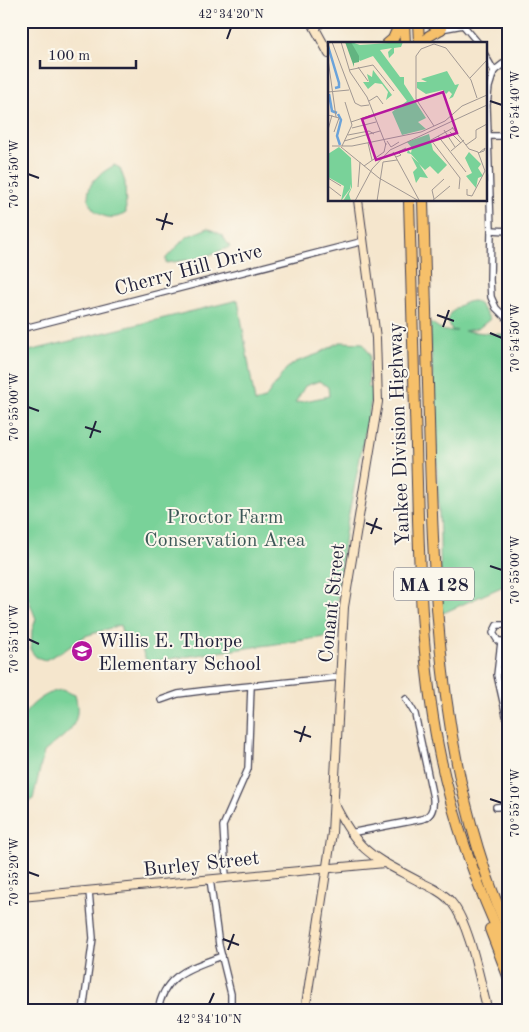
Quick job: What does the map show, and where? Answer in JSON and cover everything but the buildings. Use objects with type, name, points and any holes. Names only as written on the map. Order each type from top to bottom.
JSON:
[{"type":"highway","points":[[389,42],[394,38],[403,21]]},
{"type":"highway","points":[[403,21],[405,42]]},
{"type":"highway","points":[[418,21],[419,42]]},
{"type":"highway","points":[[428,21],[441,29]]},
{"type":"highway","points":[[425,42],[428,36],[441,29]]},
{"type":"highway","name":"Yankee Division Highway","points":[[409,201],[419,549],[424,636],[438,746],[455,817],[470,862],[508,953]]},
{"type":"highway","name":"Yankee Division Highway","points":[[423,201],[432,519],[438,635],[449,728],[477,846],[508,930]]},
{"type":"highway","points":[[477,846],[508,919]]},
{"type":"highway","points":[[470,862],[476,892],[508,976]]},
{"type":"main road","points":[[311,21],[328,52]]},
{"type":"main road","name":"Conant Street","points":[[305,1011],[327,868],[334,804],[344,607],[378,402],[376,338],[358,201]]},
{"type":"main road","points":[[334,804],[350,833],[364,850],[384,863],[438,891],[451,901],[462,922],[488,1011]]},
{"type":"main road","name":"Burley Street","points":[[21,897],[384,863]]},
{"type":"street","points":[[315,29],[325,21]]},
{"type":"street","points":[[441,29],[463,25],[471,21]]},
{"type":"street","points":[[463,25],[477,42]]},
{"type":"street","points":[[486,57],[494,71]]},
{"type":"street","points":[[508,60],[494,71],[487,94],[486,136],[491,230],[491,297],[496,308],[508,320]]},
{"type":"street","points":[[486,136],[508,136]]},
{"type":"street","points":[[491,230],[508,231]]},
{"type":"street","name":"Cherry Hill Drive","points":[[21,329],[364,241]]},
{"type":"street","points":[[508,625],[501,623],[493,630],[495,639],[505,642],[497,675],[508,724]]},
{"type":"street","points":[[161,700],[178,694],[340,677]]},
{"type":"street","points":[[226,877],[223,826],[248,769],[251,686]]},
{"type":"street","points":[[350,833],[426,818],[433,808],[433,798],[415,714],[406,699]]},
{"type":"street","points":[[496,807],[508,806]]},
{"type":"street","points":[[210,879],[222,956],[231,994],[231,1011]]},
{"type":"street","points":[[83,1011],[93,938],[89,891]]},
{"type":"street","points":[[158,1011],[160,998],[169,982],[181,972],[222,956]]},
{"type":"green space","points":[[114,165],[120,168],[125,182],[126,213],[118,217],[110,217],[96,212],[88,199],[92,183]]},
{"type":"green space","points":[[208,228],[222,235],[230,247],[201,258],[166,263],[166,258],[186,237]]},
{"type":"green space","name":"Proctor Farm Conservation Area","points":[[238,300],[255,402],[265,399],[286,369],[296,362],[318,354],[340,342],[363,343],[370,355],[368,388],[374,387],[345,533],[333,636],[147,662],[137,638],[124,640],[120,625],[85,636],[65,650],[45,660],[36,657],[31,651],[32,630],[36,619],[24,588],[27,552],[21,539],[21,353]],"holes":[[[319,381],[328,387],[329,396],[295,403],[305,386]]]},
{"type":"green space","points":[[474,301],[480,305],[490,319],[479,328],[464,331],[508,335],[508,584],[441,614],[440,536],[430,322],[444,331],[457,331],[452,330],[448,323],[452,311],[460,305]]},
{"type":"green space","points":[[62,690],[75,695],[77,715],[74,723],[65,735],[44,752],[33,799],[21,805],[20,747],[22,719],[39,700],[51,693]]},
{"type":"place","name":"Willis E. Thorpe Elementary School","points":[[82,651]]}]
